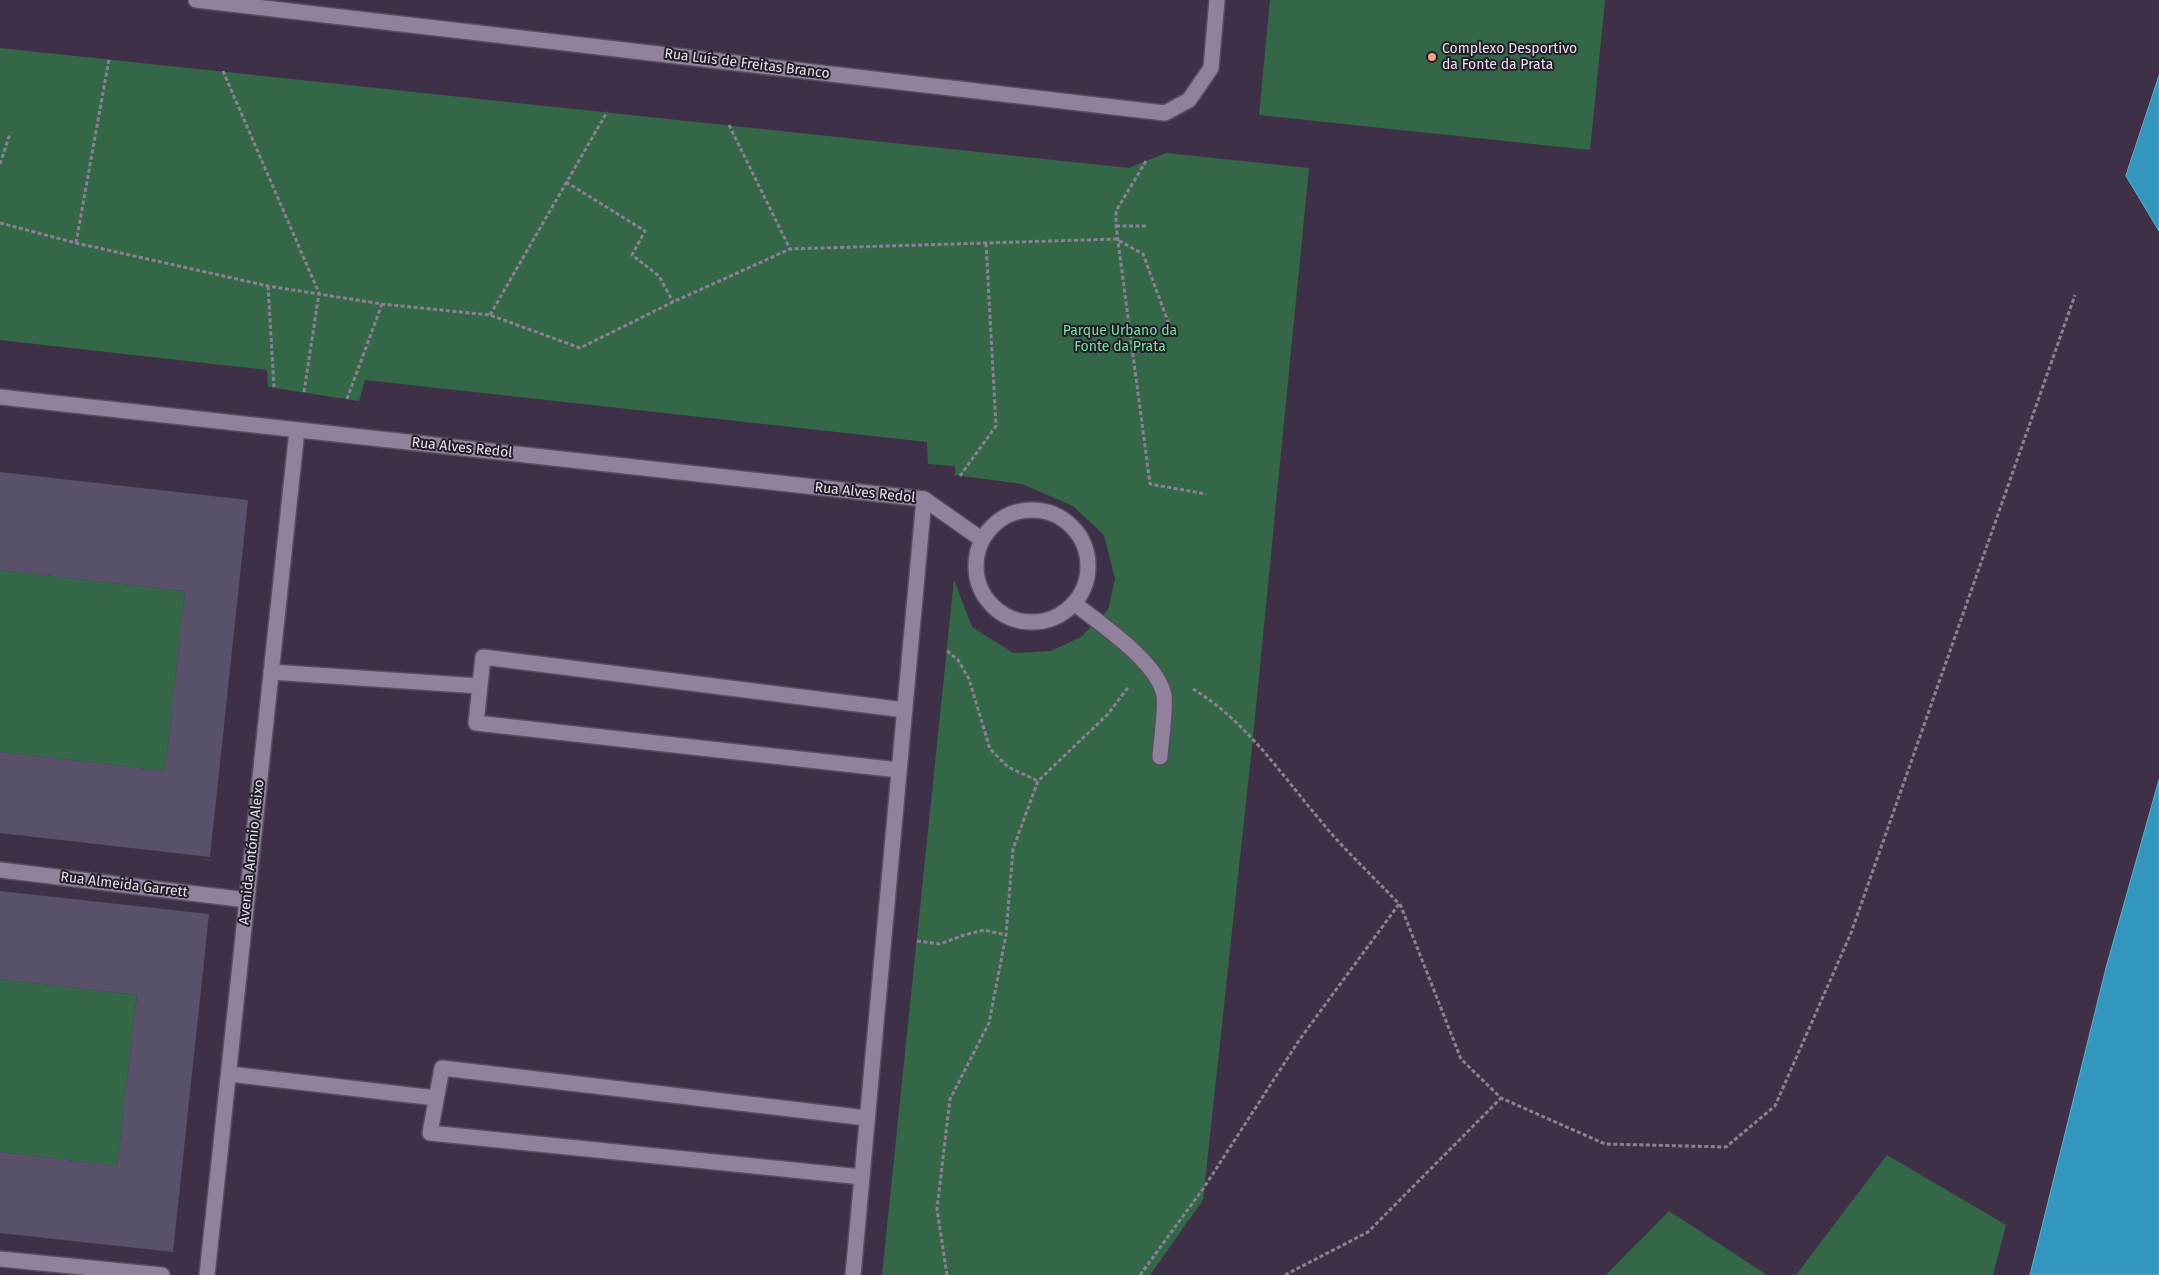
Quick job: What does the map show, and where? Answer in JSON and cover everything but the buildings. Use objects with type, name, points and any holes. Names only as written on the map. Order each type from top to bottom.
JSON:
[{"type":"street","name":"Rua Luís de Freitas Branco","points":[[196,0],[1165,113],[1190,100],[1210,68],[1217,0]]},
{"type":"street","name":"Rua Alves Redol","points":[[0,397],[924,500]]},
{"type":"street","name":"Avenida António Aleixo","points":[[207,1275],[297,430]]},
{"type":"street","points":[[853,1275],[924,500],[981,539]]},
{"type":"street","points":[[1026,509],[1045,510],[1062,518],[1076,530],[1085,546],[1088,564],[1086,582],[1074,603],[1065,612],[1048,620],[1029,622],[1010,618],[994,609],[982,594],[976,576],[975,557],[981,539],[992,524],[1008,514],[1026,509]]},
{"type":"street","points":[[1074,603],[1146,662],[1157,676],[1164,696],[1160,757]]},
{"type":"street","points":[[899,770],[476,723],[479,686],[483,657],[905,710]]},
{"type":"street","points":[[271,672],[479,686]]},
{"type":"street","name":"Rua Almeida Garrett","points":[[0,870],[247,900]]},
{"type":"street","points":[[862,1178],[430,1133],[442,1068],[867,1118]]},
{"type":"street","points":[[228,1074],[436,1098]]},
{"type":"street","points":[[0,1259],[162,1275]]},
{"type":"path","points":[[76,243],[109,59]]},
{"type":"path","points":[[223,71],[319,293],[304,392]]},
{"type":"path","points":[[490,315],[607,112]]},
{"type":"path","points":[[729,125],[790,249]]},
{"type":"path","points":[[0,164],[10,134]]},
{"type":"path","points":[[1146,161],[1116,210],[1116,239],[1150,484],[1206,494]]},
{"type":"path","points":[[566,182],[645,232],[632,256],[659,276],[673,302]]},
{"type":"path","points":[[0,223],[76,243],[268,286],[382,304],[490,315],[580,348],[673,302],[790,249],[1116,239],[1143,254],[1170,327]]},
{"type":"path","points":[[1116,226],[1148,226]]},
{"type":"path","points":[[960,476],[996,426],[986,242]]},
{"type":"path","points":[[268,286],[274,388]]},
{"type":"path","points":[[1185,685],[1209,699],[1253,737],[1322,822],[1399,904],[1462,1059],[1500,1098],[1605,1144],[1726,1147],[1775,1106],[1852,933],[2075,295]]},
{"type":"path","points":[[346,399],[382,304]]},
{"type":"path","points":[[947,651],[958,660],[969,679],[990,749],[1008,767],[1038,781]]},
{"type":"path","points":[[947,1275],[937,1209],[950,1099],[989,1023],[1006,934],[1013,849],[1038,781],[1108,714],[1146,662]]},
{"type":"path","points":[[1140,1275],[1205,1186],[1300,1039],[1399,904]]},
{"type":"path","points":[[917,940],[940,944],[964,934],[984,930],[1006,934]]},
{"type":"path","points":[[1285,1275],[1368,1232],[1500,1098]]},
{"type":"green space","name":"Complexo Desportivo da Fonte da Prata","points":[[1270,0],[1605,0],[1590,150],[1259,115]]},
{"type":"green space","name":"Parque Urbano da Fonte da Prata","points":[[0,48],[1129,168],[1166,153],[1309,168],[1253,737],[1203,1200],[1150,1275],[882,1275],[954,580],[972,627],[1013,653],[1051,651],[1081,637],[1108,610],[1115,579],[1104,535],[1073,506],[1022,484],[955,475],[955,466],[928,464],[927,442],[365,380],[359,401],[268,387],[267,370],[0,340]]},
{"type":"green space","points":[[0,570],[185,591],[165,771],[0,752]]},
{"type":"green space","points":[[0,979],[137,995],[117,1166],[0,1152]]},
{"type":"green space","points":[[1887,1155],[2006,1225],[1993,1275],[1796,1275]]},
{"type":"green space","points":[[1669,1211],[1767,1275],[1606,1275]]},
{"type":"water","points":[[2159,76],[2159,231],[2126,176]]},
{"type":"water","points":[[2159,780],[2159,1275],[2030,1275],[2106,968]]},
{"type":"place","name":"Complexo Desportivo da Fonte da Prata","points":[[1432,57]]}]
